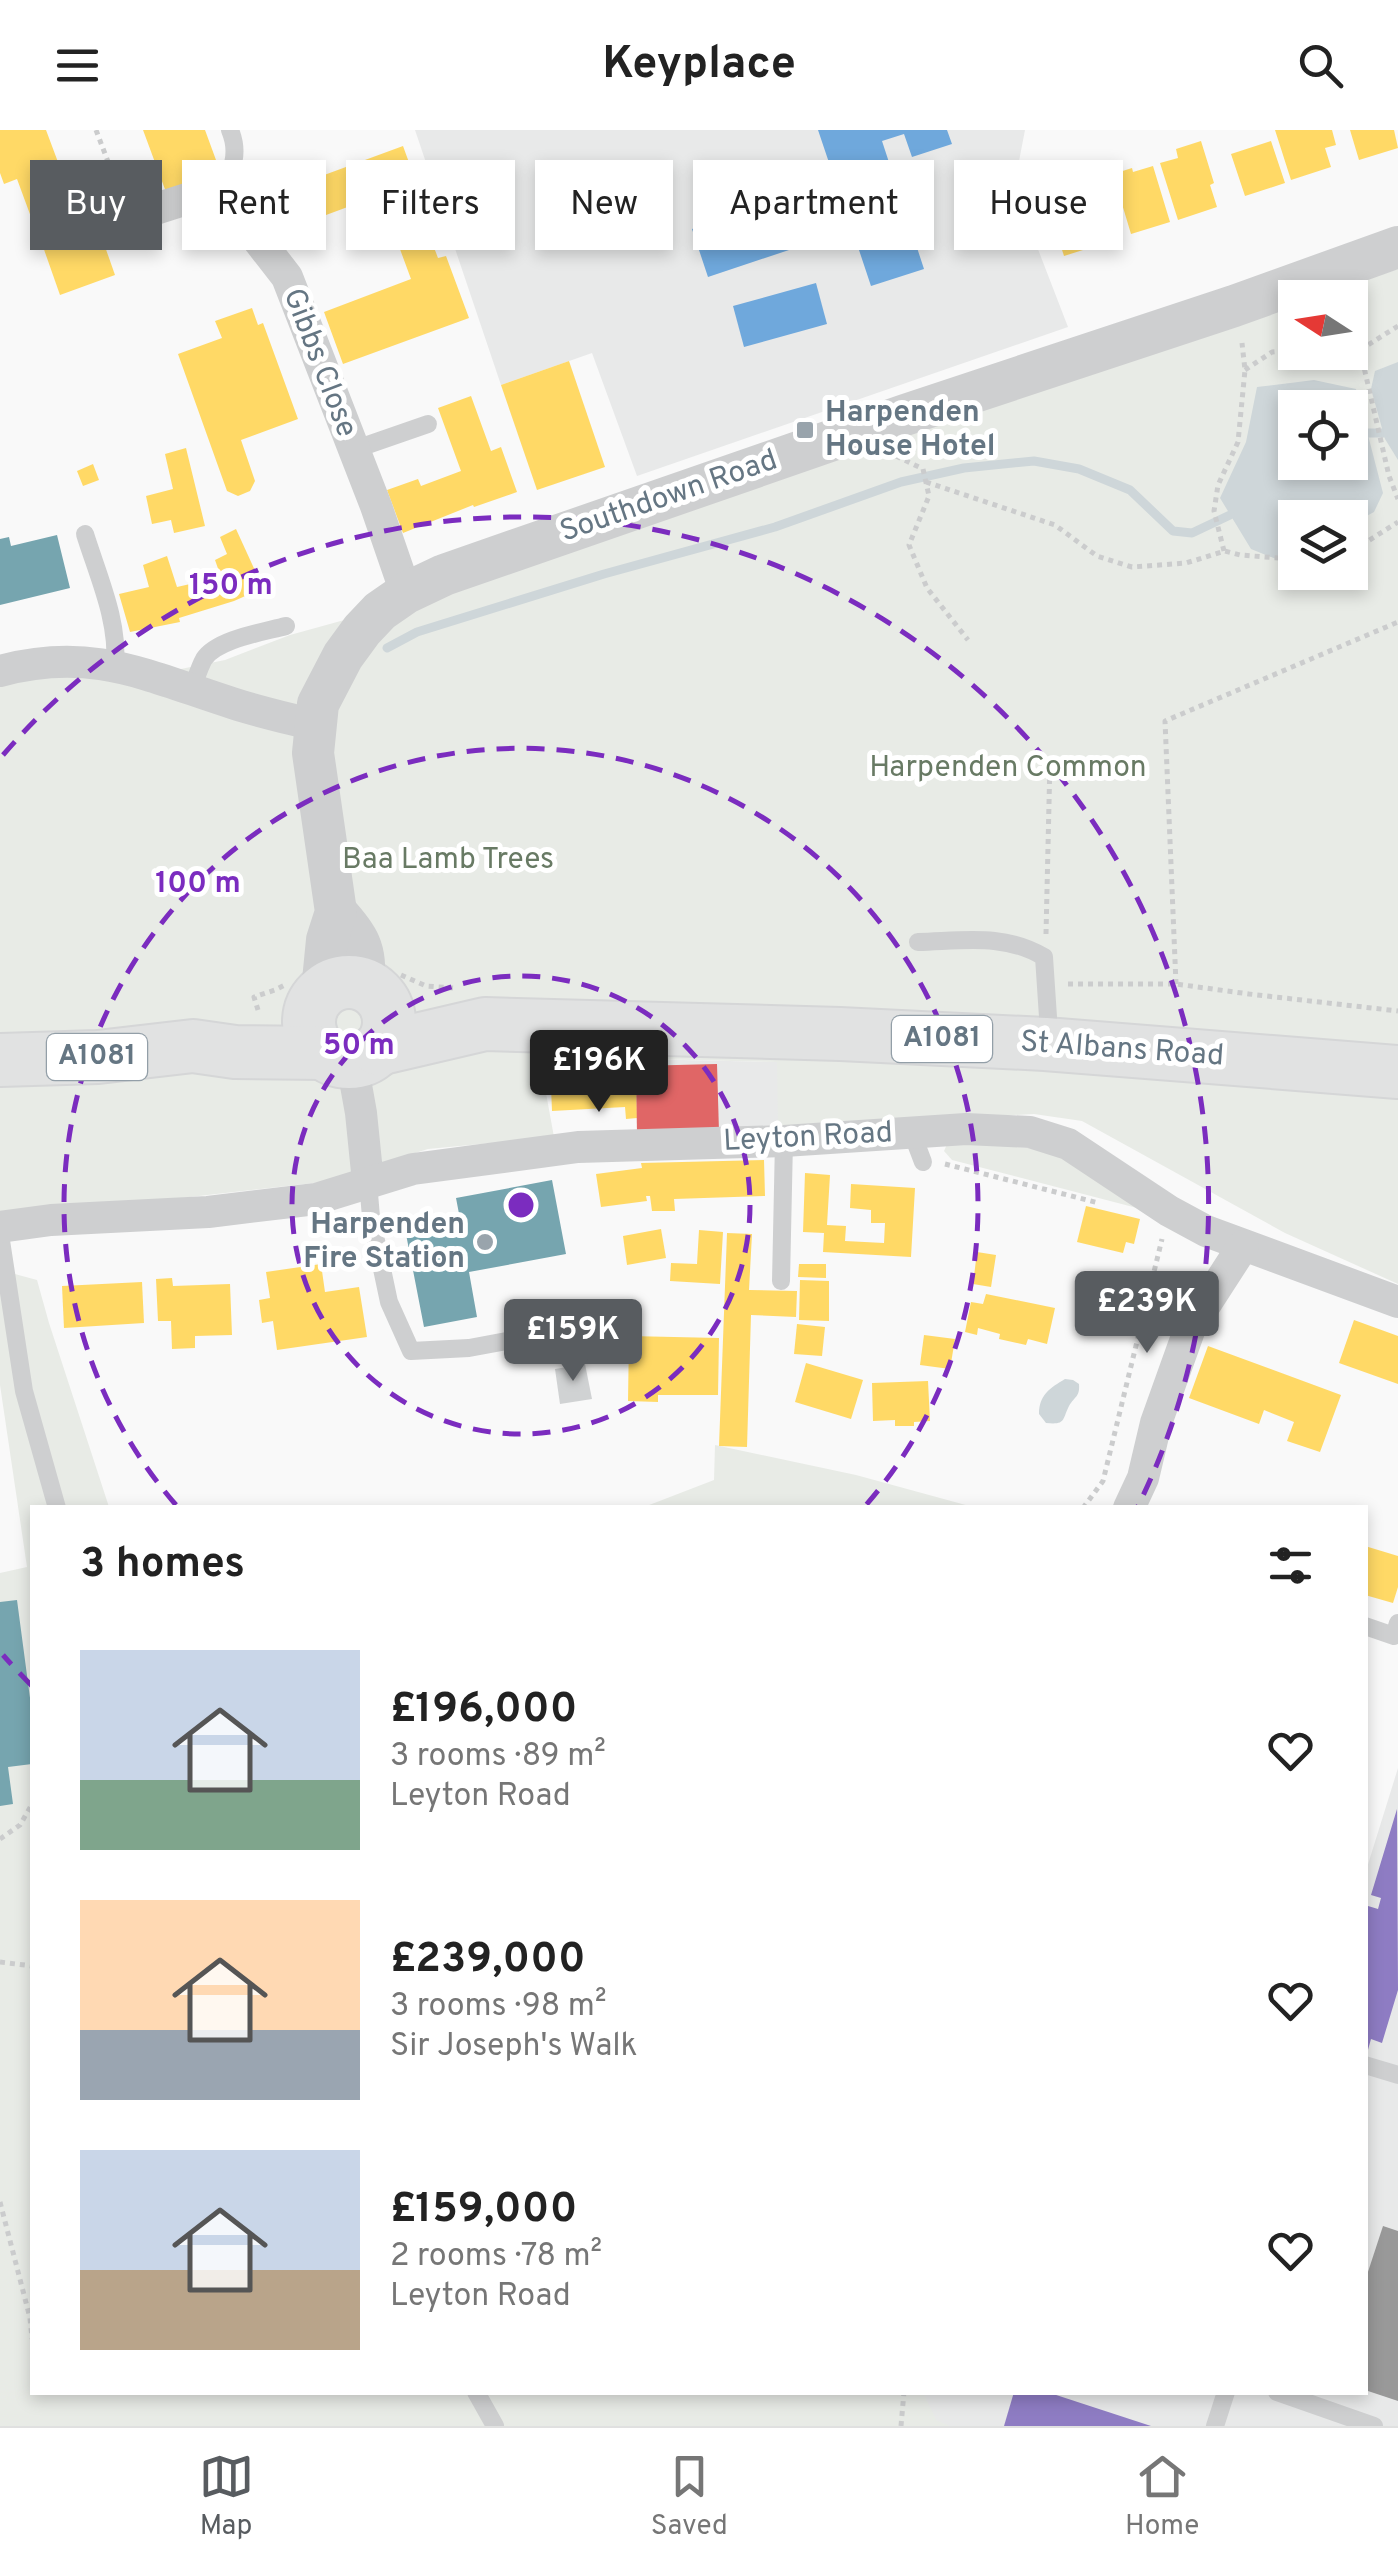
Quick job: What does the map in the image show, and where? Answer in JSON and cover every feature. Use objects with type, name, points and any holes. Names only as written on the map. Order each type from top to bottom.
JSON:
[{"type":"main road","name":"St Albans Road","points":[[193,1046],[234,1021],[344,992],[440,1004],[485,1024]]},
{"type":"main road","points":[[344,992],[386,1006],[389,1020],[387,1036],[351,1055],[315,1043],[310,1028],[344,992]]},
{"type":"main road","name":"St Albans Road","points":[[0,1060],[98,1057],[193,1046],[235,1052],[351,1055],[485,1024],[1045,1044],[1398,1072]]},
{"type":"street","name":"Southdown Road","points":[[314,725],[318,704],[343,656],[362,630],[406,592],[444,575],[1398,247]]},
{"type":"street","name":"Gibbs Close","points":[[266,250],[287,277],[406,592]]},
{"type":"street","points":[[0,671],[26,664],[88,661],[314,725],[313,752],[336,912],[327,940],[344,992]]},
{"type":"street","points":[[351,1055],[368,1182]]},
{"type":"street","name":"Leyton Road","points":[[0,1231],[51,1220],[208,1212],[316,1199],[412,1169],[578,1147],[784,1141],[918,1148],[966,1129],[1030,1132],[1068,1144],[1206,1231],[1398,1302]]},
{"type":"street","points":[[1130,1505],[1143,1478],[1156,1422],[1190,1328],[1244,1246]]},
{"type":"lane","points":[[230,130],[235,142],[234,160]]},
{"type":"lane","points":[[353,450],[428,424]]},
{"type":"lane","points":[[85,534],[113,624],[115,666]]},
{"type":"lane","points":[[192,689],[203,660],[212,650],[286,626]]},
{"type":"lane","points":[[918,942],[1004,940],[1044,957],[1048,1017],[1045,1044]]},
{"type":"lane","points":[[782,1281],[784,1141]]},
{"type":"lane","points":[[368,1182],[389,1302],[411,1351],[469,1348],[534,1336],[572,1320]]},
{"type":"lane","points":[[0,1231],[24,1391],[56,1505]]},
{"type":"lane","points":[[1368,1627],[1394,1636],[1398,1623]]},
{"type":"lane","points":[[1368,2066],[1398,2074]]},
{"type":"lane","points":[[478,2395],[495,2426]]},
{"type":"lane","points":[[1215,2426],[1225,2395]]},
{"type":"lane","points":[[1286,2395],[1374,2426]]},
{"type":"path","points":[[96,130],[105,160]]},
{"type":"path","points":[[1351,264],[1354,280]]},
{"type":"path","points":[[1225,551],[1214,511],[1218,486],[1238,442],[1245,357],[1234,306]]},
{"type":"path","points":[[1368,345],[1398,326]]},
{"type":"path","points":[[1244,370],[1278,351]]},
{"type":"path","points":[[1364,370],[1381,446],[1398,499]]},
{"type":"path","points":[[923,469],[928,496],[909,545],[927,588],[968,640]]},
{"type":"path","points":[[926,482],[1054,525],[1097,556],[1132,567],[1186,563],[1225,551],[1278,558]]},
{"type":"path","points":[[1368,541],[1398,522]]},
{"type":"path","points":[[1176,984],[1165,721],[1398,622]]},
{"type":"path","points":[[1044,957],[1050,760]]},
{"type":"path","points":[[1046,989],[1075,983],[1176,984],[1398,1011]]},
{"type":"path","points":[[918,1148],[952,1165],[1102,1204]]},
{"type":"path","points":[[1086,1505],[1104,1482],[1169,1211]]},
{"type":"path","points":[[0,1839],[20,1825],[30,1808]]},
{"type":"path","points":[[0,1962],[30,1966]]},
{"type":"path","points":[[0,2202],[30,2318]]},
{"type":"path","points":[[901,2426],[904,2395]]},
{"type":"shaded area","points":[[415,130],[1025,130],[1019,160],[954,160],[954,250],[1038,250],[1068,327],[637,476],[592,353],[501,385],[455,250],[515,250],[515,160],[425,160]]},
{"type":"shaded area","points":[[1398,362],[1398,460],[1385,439],[1371,389],[1375,371]]},
{"type":"shaded area","points":[[1314,380],[1356,389],[1278,390],[1278,480],[1368,480],[1368,435],[1383,493],[1374,512],[1368,515],[1368,500],[1278,500],[1278,560],[1251,549],[1220,498],[1246,442],[1257,387]]},
{"type":"shaded area","points":[[636,1059],[778,1062],[778,1127],[637,1134]]},
{"type":"shaded area","points":[[1065,1379],[1079,1384],[1078,1394],[1062,1420],[1046,1423],[1039,1414],[1043,1397]]},
{"type":"shaded area","points":[[1398,1768],[1398,2426],[868,2426],[870,2395],[1368,2395],[1368,1864]]},
{"type":"green space","name":"Harpenden Common","points":[[1398,269],[1398,1284],[1285,1233],[1082,1121],[1034,1114],[778,1127],[777,1062],[564,1057],[544,1082],[554,1137],[428,1149],[323,1182],[0,1213],[0,681],[176,670],[225,660],[290,635],[424,598],[1278,310],[1278,370],[1368,370],[1365,280]]},
{"type":"green space","points":[[949,1140],[1057,1151],[1137,1208],[952,1160],[944,1151]]},
{"type":"green space","points":[[0,1270],[37,1280],[108,1505],[30,1505],[30,2395],[924,2395],[936,2420],[950,2426],[0,2426],[0,1573],[27,1567],[0,1385]]},
{"type":"green space","points":[[715,1445],[856,1475],[966,1505],[649,1505],[714,1480]]},
{"type":"building: Homes","points":[[0,130],[46,130],[57,160],[30,160],[30,214],[17,179],[4,184],[0,173]]},
{"type":"building: Homes","points":[[143,130],[205,130],[216,160],[182,160],[182,186],[166,192],[162,160],[154,160]]},
{"type":"building: Homes","points":[[1275,130],[1332,130],[1336,145],[1325,148],[1331,167],[1291,180]]},
{"type":"building: Homes","points":[[1350,130],[1394,130],[1398,148],[1359,160]]},
{"type":"building: Homes","points":[[1201,141],[1217,207],[1178,220],[1160,163],[1178,158],[1176,149]]},
{"type":"building: Homes","points":[[1271,141],[1285,183],[1245,196],[1231,154]]},
{"type":"building: Homes","points":[[403,146],[408,160],[365,160]]},
{"type":"building: Homes","points":[[1153,166],[1170,222],[1131,234],[1123,207],[1123,171],[1132,168],[1133,172]]},
{"type":"building: Homes","points":[[346,167],[346,208],[326,215],[326,174]]},
{"type":"building: Homes","points":[[44,250],[106,250],[115,275],[60,295]]},
{"type":"building: Homes","points":[[400,250],[435,250],[438,258],[446,256],[469,318],[343,364],[324,312],[411,279]]},
{"type":"building: Homes","points":[[1062,250],[1083,250],[1064,256]]},
{"type":"building: Homes","points":[[252,308],[258,325],[263,323],[298,419],[241,440],[255,481],[250,491],[238,496],[227,491],[178,354],[222,338],[215,321]]},
{"type":"building: Homes","points":[[569,361],[605,467],[537,490],[501,385]]},
{"type":"building: Homes","points":[[471,396],[491,451],[501,447],[517,492],[403,533],[387,490],[418,479],[421,486],[461,471],[438,408]]},
{"type":"building: Homes","points":[[186,448],[205,526],[174,533],[171,520],[152,524],[146,496],[173,489],[165,454]]},
{"type":"building: Homes","points":[[93,464],[99,480],[83,486],[77,471]]},
{"type":"building: Homes","points":[[236,529],[263,588],[179,618],[180,622],[130,632],[119,594],[149,587],[143,565],[167,556],[177,587],[221,577],[215,560],[227,554],[220,537]]},
{"type":"building: Homes","points":[[636,1066],[637,1118],[626,1119],[625,1107],[552,1111],[551,1087],[561,1072]]},
{"type":"building: Homes","points":[[764,1160],[765,1196],[674,1199],[675,1211],[652,1211],[650,1196],[646,1196],[647,1201],[601,1207],[596,1174],[642,1168],[641,1163]]},
{"type":"building: Homes","points":[[805,1173],[830,1175],[827,1225],[846,1226],[845,1241],[884,1243],[885,1223],[871,1223],[871,1210],[850,1208],[851,1184],[915,1188],[911,1257],[823,1252],[824,1233],[803,1232]]},
{"type":"building: Homes","points":[[1086,1206],[1140,1219],[1134,1244],[1126,1242],[1123,1253],[1077,1242]]},
{"type":"building: Homes","points":[[661,1229],[666,1258],[627,1265],[623,1236]]},
{"type":"building: Homes","points":[[699,1230],[723,1232],[720,1284],[670,1281],[671,1263],[697,1264]]},
{"type":"building: Homes","points":[[727,1233],[752,1234],[749,1290],[797,1291],[796,1317],[751,1315],[747,1447],[719,1446]]},
{"type":"building: Homes","points":[[977,1252],[996,1255],[991,1287],[973,1284]]},
{"type":"building: Homes","points":[[321,1264],[325,1292],[359,1287],[367,1337],[277,1350],[273,1321],[262,1323],[259,1300],[270,1298],[266,1272]]},
{"type":"building: Homes","points":[[799,1264],[826,1264],[826,1278],[798,1277]]},
{"type":"building: Homes","points":[[172,1278],[173,1286],[230,1284],[232,1335],[195,1336],[195,1348],[172,1349],[171,1321],[158,1321],[156,1279]]},
{"type":"building: Homes","points":[[800,1280],[829,1281],[829,1321],[799,1320]]},
{"type":"building: Homes","points":[[142,1282],[144,1323],[64,1328],[62,1286]]},
{"type":"building: Homes","points":[[986,1294],[1055,1308],[1047,1344],[1028,1339],[1026,1345],[999,1339],[1000,1334],[978,1328],[977,1335],[965,1332],[971,1302],[983,1304]]},
{"type":"building: Homes","points":[[1354,1320],[1398,1336],[1398,1384],[1339,1363]]},
{"type":"building: Homes","points":[[797,1324],[825,1327],[822,1356],[794,1354]]},
{"type":"building: Homes","points":[[924,1335],[955,1339],[950,1369],[920,1365]]},
{"type":"building: Homes","points":[[629,1336],[719,1338],[718,1395],[658,1395],[658,1402],[628,1401]]},
{"type":"building: Homes","points":[[1208,1346],[1341,1395],[1320,1452],[1287,1441],[1294,1422],[1264,1410],[1259,1424],[1189,1398]]},
{"type":"building: Homes","points":[[806,1363],[863,1380],[851,1419],[795,1402]]},
{"type":"building: Homes","points":[[928,1381],[930,1421],[895,1426],[895,1420],[873,1421],[872,1383]]},
{"type":"building: Homes","points":[[1368,1547],[1398,1556],[1398,1587],[1393,1603],[1368,1596]]},
{"type":"building: Shops","points":[[717,1064],[719,1132],[637,1134],[636,1066]]},
{"type":"building: Offices","points":[[1397,1809],[1398,1990],[1382,2043],[1371,2039],[1368,2050],[1368,1906],[1378,1909],[1381,1898],[1371,1895]]},
{"type":"building: Offices","points":[[1013,2395],[1056,2395],[1151,2426],[1004,2426]]},
{"type":"building: Schools","points":[[818,130],[947,130],[952,144],[912,157],[904,134],[882,141],[888,160],[828,160]]},
{"type":"building: Schools","points":[[699,250],[789,250],[708,277]]},
{"type":"building: Schools","points":[[859,250],[918,250],[924,269],[871,286]]},
{"type":"building: Schools","points":[[816,283],[827,324],[744,347],[733,306]]},
{"type":"building: Public","points":[[57,535],[70,588],[0,605],[0,539],[9,537],[11,546]]},
{"type":"building: Public","name":"Harpenden Fire Station","points":[[552,1180],[566,1254],[469,1272],[477,1317],[424,1327],[405,1229],[460,1219],[456,1198]]},
{"type":"building: Public","points":[[17,1600],[30,1698],[30,1764],[8,1767],[13,1804],[0,1806],[0,1602]]},
{"type":"building: Industry","points":[[1383,2226],[1398,2231],[1398,2401],[1368,2391],[1368,2272]]},
{"type":"building: Other","points":[[585,1364],[592,1399],[560,1404],[555,1369]]},
{"type":"waterway","points":[[1368,433],[1384,433]]},
{"type":"waterway","points":[[387,648],[417,632],[604,574],[775,527],[901,482],[964,468],[1034,461],[1079,469],[1130,490],[1173,531],[1192,533],[1230,515]]},
{"type":"place","name":"Harpenden House Hotel","points":[[805,430]]},
{"type":"place","name":"Harpenden Fire Station","points":[[485,1242]]},
{"type":"park label","name":"Baa Lamb Trees","points":[[448,860]]}]
